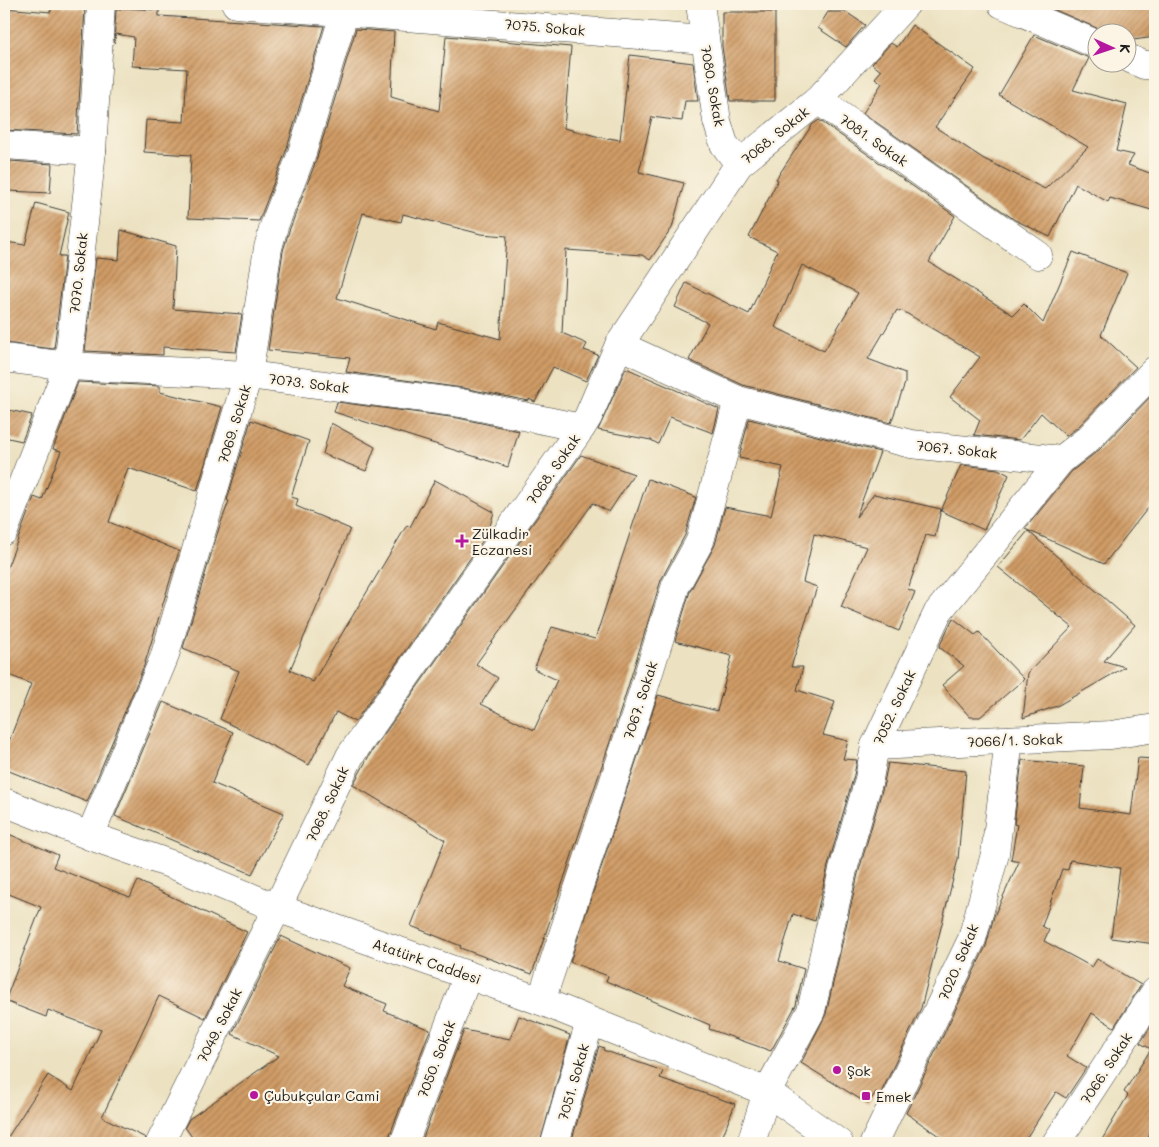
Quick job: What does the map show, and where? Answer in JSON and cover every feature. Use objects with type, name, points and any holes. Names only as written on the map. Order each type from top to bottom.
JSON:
[{"type":"street","name":"7070. Sokak","points":[[4,532],[68,366],[92,151],[101,4]]},
{"type":"street","name":"7075. Sokak","points":[[236,4],[346,8],[705,40]]},
{"type":"street","name":"7080. Sokak","points":[[700,4],[718,121],[724,144],[739,164]]},
{"type":"street","points":[[818,100],[906,4]]},
{"type":"street","points":[[1002,4],[1086,40]]},
{"type":"street","name":"7069. Sokak","points":[[90,836],[164,658],[248,375],[270,240],[301,156],[346,8]]},
{"type":"street","points":[[1136,61],[1144,65],[1155,65]]},
{"type":"street","name":"7068. Sokak","points":[[277,908],[350,756],[581,428],[588,417],[619,345],[739,164],[818,100]]},
{"type":"street","name":"7081. Sokak","points":[[818,100],[1038,254]]},
{"type":"street","points":[[4,145],[92,151]]},
{"type":"street","name":"7067. Sokak","points":[[619,345],[738,400],[911,444],[1060,460]]},
{"type":"street","name":"7073. Sokak","points":[[4,358],[68,366],[248,375],[461,403],[581,428]]},
{"type":"street","name":"7052. Sokak","points":[[751,1143],[767,1092],[811,1011],[843,870],[869,779],[875,746],[938,612],[1060,460],[1088,439],[1155,370]]},
{"type":"street","name":"7067. Sokak","points":[[541,1001],[636,714],[676,585],[700,541],[738,400]]},
{"type":"street","name":"7066/1. Sokak","points":[[875,746],[1111,735],[1155,728]]},
{"type":"street","name":"7020. Sokak","points":[[874,1143],[972,939],[995,854],[1009,740]]},
{"type":"street","name":"Atatürk Caddesi","points":[[4,802],[90,836],[176,866],[277,908],[541,1001],[767,1092],[839,1143]]},
{"type":"street","name":"7049. Sokak","points":[[160,1143],[277,908]]},
{"type":"street","name":"7050. Sokak","points":[[404,1143],[468,975]]},
{"type":"street","name":"7066. Sokak","points":[[1056,1143],[1155,992]]},
{"type":"street","name":"7051. Sokak","points":[[555,1143],[590,1021]]},
{"type":"building","points":[[1041,4],[1155,4],[1155,37],[1136,40],[1136,22],[1086,23]]},
{"type":"building","points":[[51,6],[85,8],[77,134],[4,130],[4,8],[51,12]]},
{"type":"building","points":[[120,8],[159,10],[159,16],[324,26],[286,151],[259,221],[188,218],[191,155],[144,152],[146,120],[184,122],[187,69],[132,66],[134,37],[116,34],[114,43],[116,10],[120,10]]},
{"type":"building","points":[[722,12],[775,12],[775,101],[730,101],[722,46]]},
{"type":"building","points":[[828,12],[846,12],[865,25],[846,47],[818,28]]},
{"type":"building","points":[[912,25],[975,69],[935,127],[984,159],[1045,189],[1088,147],[999,95],[1034,35],[1086,57],[1086,64],[1073,90],[1127,104],[1116,151],[1134,155],[1128,165],[1155,175],[1155,211],[1110,198],[1108,202],[1076,184],[1050,237],[1015,220],[863,113],[882,83],[875,78],[881,71],[872,64],[891,43],[897,47]]},
{"type":"building","points":[[356,29],[394,32],[391,97],[439,111],[446,36],[571,47],[564,128],[608,139],[620,140],[630,55],[693,63],[698,101],[685,101],[682,121],[652,117],[639,172],[684,183],[672,228],[650,260],[642,255],[566,250],[562,333],[587,344],[584,350],[598,355],[586,381],[553,367],[535,402],[529,399],[529,401],[463,388],[346,372],[350,358],[268,350],[283,251],[316,161]],"holes":[[[363,213],[401,222],[403,214],[481,234],[507,236],[500,339],[438,322],[436,329],[337,298]]]},
{"type":"building","points":[[819,120],[955,216],[929,262],[1013,315],[1024,304],[1043,323],[1073,252],[1127,273],[1101,335],[1136,367],[1078,427],[1066,436],[1041,413],[1020,440],[974,435],[980,420],[950,397],[980,357],[901,310],[900,312],[897,310],[868,359],[905,373],[905,383],[891,423],[743,385],[689,360],[708,323],[675,307],[686,283],[749,314],[777,251],[749,237],[778,180],[776,179],[812,125]],"holes":[[[802,265],[858,293],[824,351],[775,327]]]},
{"type":"building","points":[[10,161],[52,164],[50,193],[8,191]]},
{"type":"building","points":[[36,203],[69,212],[59,256],[65,256],[54,349],[4,343],[4,256],[6,242],[25,245]]},
{"type":"building","points":[[121,230],[176,246],[173,309],[242,314],[236,352],[163,347],[163,355],[85,351],[96,258],[119,260]]},
{"type":"building","points":[[626,368],[719,409],[713,433],[670,417],[658,444],[651,440],[598,430]]},
{"type":"building","points":[[78,382],[160,386],[160,392],[222,407],[197,491],[128,468],[109,522],[179,551],[144,666],[87,802],[4,769],[4,754],[31,684],[4,673],[4,576],[34,497],[42,500],[61,451],[53,449]]},
{"type":"building","points":[[1155,392],[1155,499],[1104,564],[1025,529],[1072,471],[1099,450]]},
{"type":"building","points":[[337,402],[458,418],[519,431],[508,467],[334,412]]},
{"type":"building","points":[[4,409],[32,415],[22,441],[4,437]]},
{"type":"building","points":[[749,419],[880,452],[856,517],[874,494],[941,509],[935,537],[926,535],[908,589],[915,592],[899,631],[841,607],[867,547],[814,534],[803,582],[817,587],[791,667],[803,667],[797,690],[835,702],[823,735],[848,741],[843,759],[857,760],[815,921],[793,914],[779,961],[804,969],[796,1005],[771,1051],[709,1029],[710,1025],[606,981],[608,976],[570,962],[658,695],[717,711],[732,656],[675,641],[690,591],[715,545],[725,507],[771,516],[783,467],[739,458]]},
{"type":"building","points":[[251,420],[309,441],[291,497],[298,499],[296,506],[350,529],[290,670],[313,682],[407,525],[410,527],[435,480],[494,512],[488,533],[355,722],[336,712],[309,765],[220,719],[239,671],[183,648],[229,501],[227,500]]},
{"type":"building","points":[[331,423],[375,447],[366,471],[323,454]]},
{"type":"building","points":[[581,455],[634,474],[609,512],[593,503],[476,664],[498,678],[481,704],[534,730],[557,680],[534,669],[552,627],[595,639],[648,479],[696,497],[685,535],[661,580],[621,709],[532,974],[460,948],[461,946],[411,926],[445,840],[353,785],[370,754]]},
{"type":"building","points":[[961,465],[998,469],[1009,475],[984,530],[941,511]]},
{"type":"building","points":[[1028,531],[1135,625],[1104,661],[1125,667],[1057,706],[1023,718],[1028,673],[1072,627],[998,567]]},
{"type":"building","points":[[953,618],[975,635],[979,632],[1024,679],[980,717],[970,717],[942,685],[964,666],[939,647]]},
{"type":"building","points":[[163,702],[233,732],[212,783],[284,813],[252,874],[115,816]]},
{"type":"building","points":[[1138,758],[1155,759],[1155,944],[1111,938],[1120,868],[1070,860],[1068,870],[1062,869],[1042,926],[1049,930],[1044,941],[1092,967],[1097,959],[1141,985],[1114,1027],[1092,1013],[1067,1056],[1086,1068],[1066,1098],[1056,1092],[1023,1143],[949,1143],[906,1113],[986,946],[994,916],[1019,862],[1011,860],[1017,825],[1014,824],[1022,760],[1084,766],[1080,808],[1131,815]]},
{"type":"building","points":[[888,763],[966,771],[958,859],[921,1008],[880,1095],[876,1092],[868,1104],[801,1063],[826,1014],[858,874]]},
{"type":"building","points":[[4,832],[58,855],[53,867],[130,897],[138,881],[247,932],[205,1018],[159,996],[102,1117],[146,1138],[144,1143],[4,1143],[48,1075],[73,1091],[101,1030],[48,1010],[46,1017],[5,1001],[41,907],[4,892]]},
{"type":"building","points":[[281,936],[350,968],[342,986],[387,1004],[384,1011],[430,1030],[389,1137],[389,1143],[196,1143],[185,1127],[189,1119],[279,1056],[232,1034]]},
{"type":"building","points":[[519,1016],[570,1035],[540,1143],[421,1143],[464,1030],[510,1039]]},
{"type":"building","points":[[1155,1020],[1155,1125],[1145,1143],[1100,1143],[1128,1095],[1124,1092],[1151,1049],[1140,1043]]},
{"type":"building","points":[[599,1046],[604,1048],[603,1050],[663,1071],[660,1078],[735,1104],[720,1143],[571,1143]]},
{"type":"place","name":"Zülkadir Eczanesi","points":[[462,541]]},
{"type":"place","name":"Şok","points":[[837,1070]]},
{"type":"place","name":"Çubukçular Cami","points":[[254,1095]]},
{"type":"place","name":"Emek","points":[[866,1096]]}]
